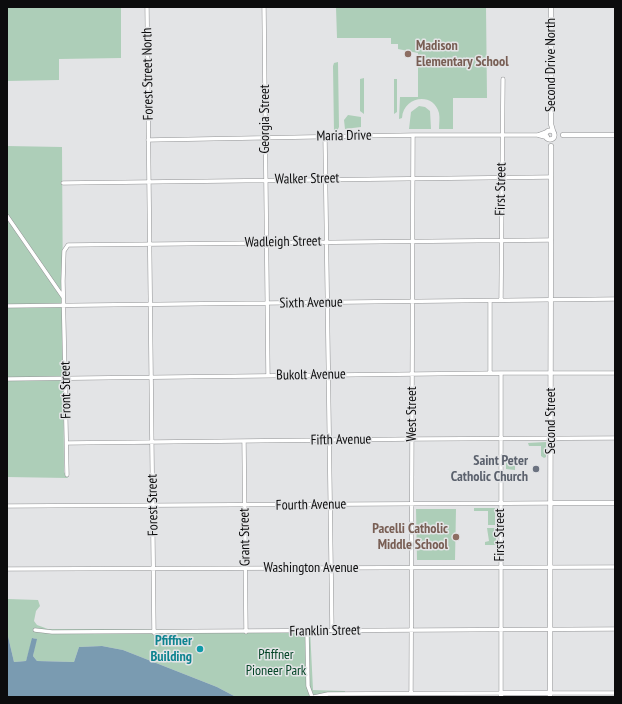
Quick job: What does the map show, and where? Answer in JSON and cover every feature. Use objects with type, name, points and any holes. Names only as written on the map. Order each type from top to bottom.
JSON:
[{"type":"street","name":"Forest Street North","points":[[147,7],[148,140]]},
{"type":"street","name":"Georgia Street","points":[[264,7],[268,376]]},
{"type":"street","name":"Second Drive North","points":[[550,135],[551,7]]},
{"type":"street","name":"First Street","points":[[501,300],[500,240],[503,79]]},
{"type":"street","name":"Maria Drive","points":[[148,140],[413,135],[539,135]]},
{"type":"street","name":"West Street","points":[[411,693],[410,568],[413,135]]},
{"type":"street","points":[[539,135],[615,135]]},
{"type":"street","name":"Second Street","points":[[550,135],[550,695]]},
{"type":"street","points":[[325,137],[332,631]]},
{"type":"street","points":[[148,140],[151,377]]},
{"type":"street","name":"Walker Street","points":[[63,183],[326,178],[551,177]]},
{"type":"street","points":[[7,216],[64,297]]},
{"type":"street","name":"Wadleigh Street","points":[[64,297],[64,257],[66,246],[72,244],[551,240]]},
{"type":"street","name":"Front Street","points":[[64,297],[67,475]]},
{"type":"street","name":"Sixth Avenue","points":[[7,306],[615,299]]},
{"type":"street","points":[[490,301],[490,373]]},
{"type":"street","name":"First Street","points":[[501,373],[501,695]]},
{"type":"street","name":"Bukolt Avenue","points":[[7,379],[66,377],[615,373]]},
{"type":"street","name":"Forest Street","points":[[151,377],[154,633]]},
{"type":"street","name":"Fifth Avenue","points":[[67,443],[615,438]]},
{"type":"street","name":"Grant Street","points":[[244,441],[246,632]]},
{"type":"street","name":"Fourth Avenue","points":[[7,506],[615,503]]},
{"type":"street","name":"Washington Avenue","points":[[7,569],[615,567]]},
{"type":"street","name":"Franklin Street","points":[[35,630],[47,632],[154,633],[615,629]]},
{"type":"street","points":[[307,632],[308,686],[313,697],[328,694],[411,693],[550,695],[615,693]]},
{"type":"green space","points":[[7,7],[121,7],[121,58],[59,59],[59,80],[7,81]]},
{"type":"green space","points":[[336,7],[486,7],[487,98],[453,98],[453,129],[439,129],[439,113],[436,106],[425,99],[413,101],[407,105],[402,118],[399,119],[400,97],[418,97],[418,53],[398,49],[398,44],[391,44],[391,38],[337,38]]},
{"type":"green space","points":[[338,62],[339,127],[337,131],[334,132],[333,66],[334,63]]},
{"type":"green space","points":[[364,78],[364,114],[360,111],[360,79]]},
{"type":"green space","points":[[394,79],[397,79],[397,112],[394,114]]},
{"type":"green space","points":[[419,106],[425,107],[430,111],[431,129],[409,129],[411,112]]},
{"type":"green space","points":[[348,115],[361,117],[361,127],[345,129],[344,120]]},
{"type":"green space","points":[[7,146],[62,147],[64,472],[68,478],[7,477]]},
{"type":"green space","points":[[546,442],[546,457],[544,458],[541,456],[541,446],[529,446],[528,443]]},
{"type":"green space","points":[[506,458],[515,458],[515,470],[506,469]]},
{"type":"green space","points":[[474,508],[495,508],[495,525],[488,525],[488,511],[474,511]]},
{"type":"green space","points":[[416,509],[456,509],[455,560],[417,560]]},
{"type":"green space","points":[[487,528],[496,528],[496,545],[485,545],[485,542],[489,541]]},
{"type":"green space","name":"Pfiffner Pioneer Park","points":[[7,572],[8,599],[38,600],[40,606],[36,611],[34,621],[37,625],[48,629],[310,629],[313,690],[345,691],[345,697],[236,697],[217,687],[123,650],[102,646],[79,647],[74,662],[37,661],[33,656],[36,639],[33,638],[26,661],[14,662],[7,632]]},
{"type":"water","points":[[7,632],[14,662],[26,661],[32,638],[37,639],[33,656],[37,661],[74,662],[79,647],[102,646],[123,650],[217,687],[236,697],[7,697]]},
{"type":"place","name":"Madison Elementary School","points":[[408,54]]},
{"type":"place","name":"Saint Peter Catholic Church","points":[[536,469]]},
{"type":"place","name":"Pacelli Catholic Middle School","points":[[456,537]]},
{"type":"place","name":"Pfiffner Building","points":[[200,649]]}]
